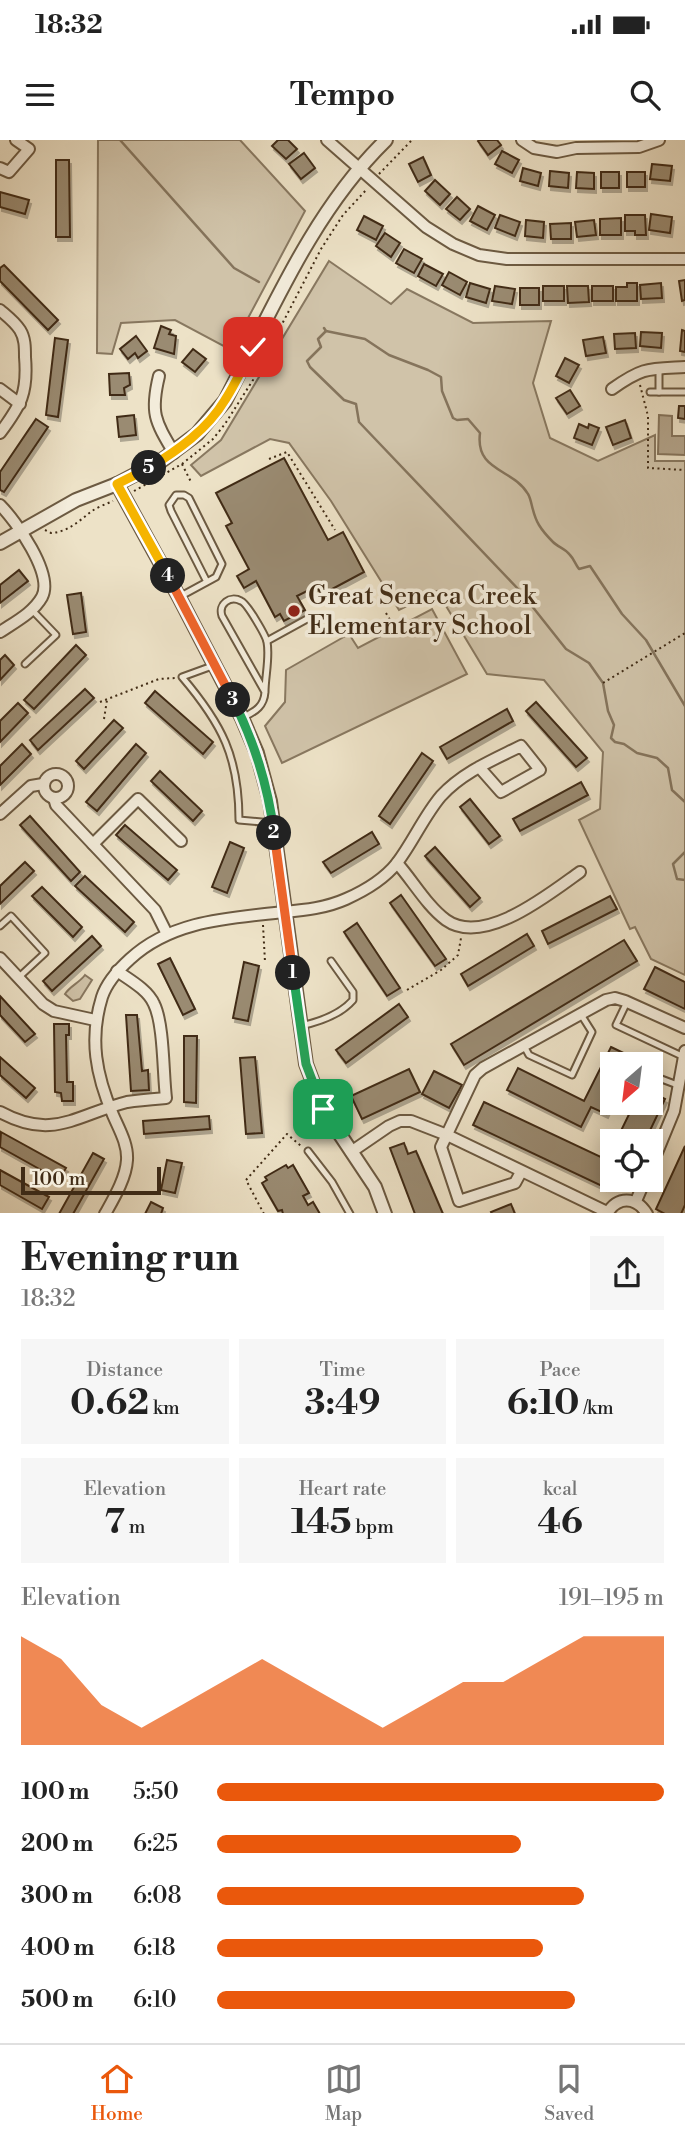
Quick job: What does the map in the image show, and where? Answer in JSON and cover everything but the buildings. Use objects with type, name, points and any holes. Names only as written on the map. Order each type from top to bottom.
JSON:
[{"type":"street","points":[[0,168],[9,172],[29,149],[16,140]]},
{"type":"street","points":[[327,140],[361,167],[426,228],[453,244],[480,255],[507,259],[685,259]]},
{"type":"street","points":[[0,543],[76,500],[117,484],[174,453],[208,422],[225,401],[288,279],[321,222],[343,188],[386,140]]},
{"type":"street","points":[[522,140],[545,151],[595,144],[639,147],[659,140]]},
{"type":"street","points":[[0,310],[21,331],[27,379],[20,404],[0,433]]},
{"type":"street","points":[[612,389],[637,372],[685,367]]},
{"type":"street","points":[[159,376],[153,398],[154,411],[161,431],[174,453]]},
{"type":"street","points":[[0,389],[20,404]]},
{"type":"street","points":[[117,484],[215,665],[257,753],[270,801],[306,1064],[323,1109],[375,1187],[385,1213]]},
{"type":"street","points":[[0,505],[20,530],[44,575],[45,586],[43,595],[32,610],[0,632]]},
{"type":"street","points":[[105,1213],[125,1171],[127,1159],[126,1147],[110,1108],[96,1059],[95,1020],[104,992],[117,971],[136,953],[167,934],[209,920],[316,909],[346,899],[382,877],[397,863],[440,797],[479,767],[521,746],[541,770],[501,792],[479,767]]},
{"type":"street","points":[[0,814],[31,786],[43,784],[52,774],[62,775],[66,778],[68,787],[63,796],[54,798]]},
{"type":"street","points":[[43,784],[46,793],[54,798],[56,806],[155,910],[167,934]]},
{"type":"street","points":[[93,844],[138,799],[181,841]]},
{"type":"street","points":[[397,863],[444,919],[471,929],[487,926],[536,904],[580,872]]},
{"type":"street","points":[[0,958],[43,1004],[54,1012],[95,1020]]},
{"type":"street","points":[[0,1112],[26,1124],[47,1126],[127,1102],[166,1098],[158,1016],[154,1003],[146,993],[117,971]]},
{"type":"street","points":[[521,1172],[515,1183],[459,1201],[441,1147],[475,1076],[523,1044],[606,1000],[615,998],[627,1002],[685,1028]]},
{"type":"street","points":[[663,1138],[683,1086],[685,1054]]},
{"type":"street","points":[[351,1152],[389,1126],[400,1121],[411,1121],[447,1135],[607,1213],[612,1205],[620,1201],[636,1201],[647,1213]]},
{"type":"street","points":[[636,1201],[640,1192]]},
{"type":"lane","points":[[659,368],[659,392]]},
{"type":"lane","points":[[650,391],[685,392]]},
{"type":"lane","points":[[179,597],[207,582],[216,577],[221,571],[221,558],[189,498],[176,495],[169,505],[207,582]]},
{"type":"lane","points":[[242,718],[261,706],[265,692],[267,641],[244,602],[237,599],[222,604],[220,610],[225,623],[265,692]]},
{"type":"lane","points":[[24,664],[56,635],[32,610]]},
{"type":"lane","points":[[267,641],[307,619]]},
{"type":"lane","points":[[215,665],[182,677],[208,707],[222,730],[230,752],[238,795],[239,820],[272,823]]},
{"type":"lane","points":[[0,926],[11,916],[46,953],[18,978]]},
{"type":"lane","points":[[300,1026],[316,1023],[347,1007],[353,1000],[352,992],[331,961]]},
{"type":"lane","points":[[627,1002],[616,1026],[685,1054]]},
{"type":"lane","points":[[523,1044],[529,1055],[572,1075],[592,1032],[580,1013]]},
{"type":"lane","points":[[663,1079],[683,1086]]},
{"type":"lane","points":[[308,1151],[332,1182],[350,1213]]},
{"type":"path","points":[[637,372],[648,416],[648,468],[685,470]]},
{"type":"path","points":[[269,459],[286,452],[335,530]]},
{"type":"path","points":[[182,464],[191,482]]},
{"type":"path","points":[[386,613],[390,620]]},
{"type":"path","points":[[603,683],[685,633]]},
{"type":"path","points":[[100,702],[159,679],[182,677]]},
{"type":"path","points":[[104,719],[107,699]]},
{"type":"path","points":[[262,914],[265,962]]},
{"type":"path","points":[[407,990],[441,970],[458,955],[463,927]]},
{"type":"path","points":[[264,1213],[246,1180],[287,1134],[308,1151]]},
{"type":"shaded area","points":[[98,140],[240,140],[305,211],[231,350],[175,320],[121,323],[112,354],[97,353]]},
{"type":"shaded area","points":[[329,261],[391,304],[407,289],[473,323],[551,321],[533,383],[550,438],[598,461],[655,435],[655,461],[685,461],[685,975],[651,959],[635,927],[630,929],[579,820],[600,809],[603,752],[544,680],[487,674],[437,591],[399,610],[331,501],[289,443],[270,439],[201,476],[191,465],[221,440]]},
{"type":"shaded area","points":[[659,415],[672,416],[672,436],[685,436],[685,455],[658,454]]},
{"type":"shaded area","points":[[432,609],[467,674],[282,763],[265,726],[285,702],[286,670],[349,634],[358,648]]},
{"type":"shaded area","points":[[85,975],[92,980],[80,999],[73,1001],[65,994]]},
{"type":"waterway","points":[[120,140],[234,268],[259,282]]},
{"type":"waterway","points":[[324,328],[326,331],[365,339],[389,355],[441,377],[442,391],[453,418],[468,419],[480,433],[483,455],[489,463],[521,486],[529,497],[537,521],[549,538],[573,558],[579,569],[590,566],[622,614],[646,640],[685,706]]},
{"type":"waterway","points":[[326,331],[318,339],[321,347],[307,361],[310,367],[344,400],[356,404],[359,422],[520,591],[566,649],[589,663],[603,683],[608,711],[614,725],[611,738],[637,753],[657,758],[668,768],[672,790],[685,802]]},
{"type":"waterway","points":[[685,852],[673,864],[677,879],[685,880]]},
{"type":"place","name":"Great Seneca Creek Elementary School","points":[[294,611]]},
{"type":"route","points":[[253,347],[225,401],[208,422],[174,453],[117,484],[242,718],[257,753],[270,801],[306,1064],[323,1109]]}]
